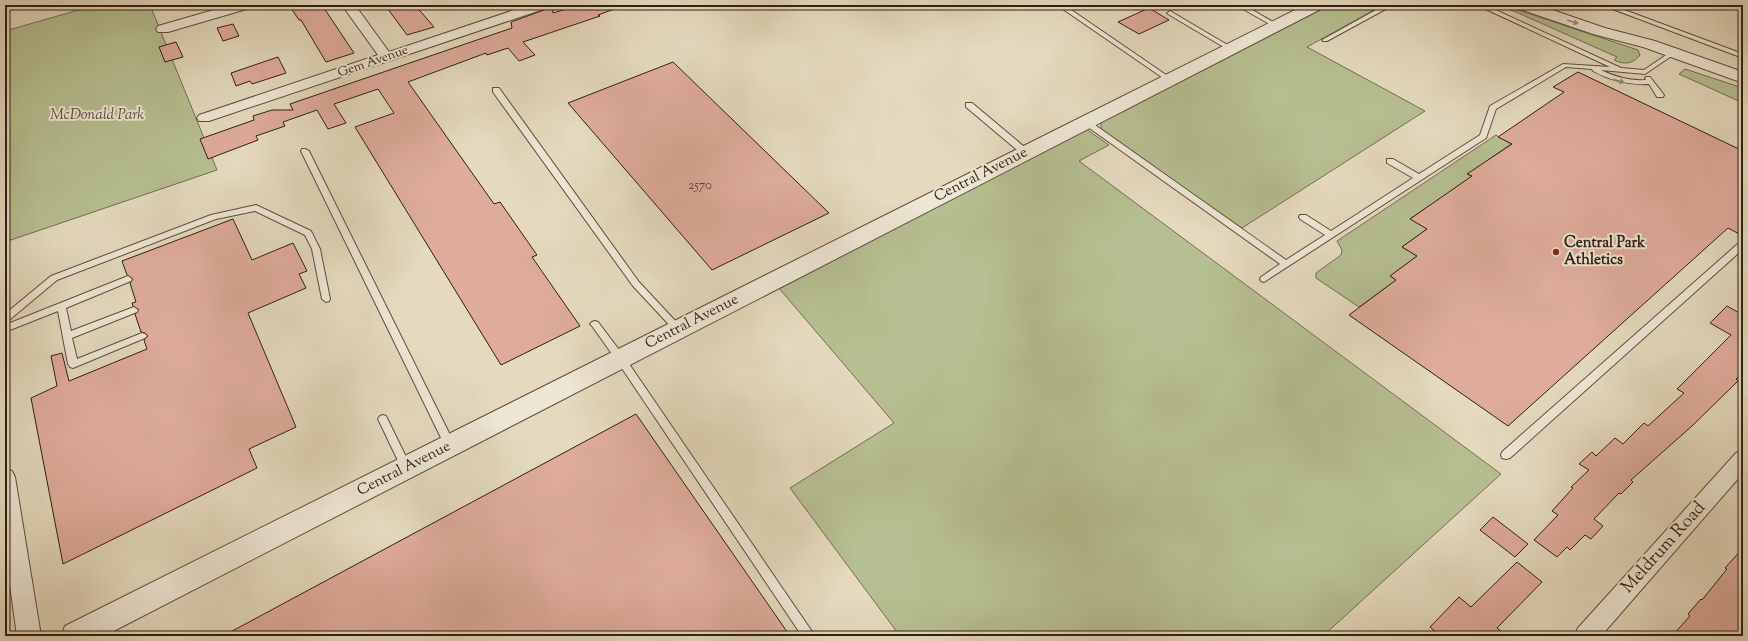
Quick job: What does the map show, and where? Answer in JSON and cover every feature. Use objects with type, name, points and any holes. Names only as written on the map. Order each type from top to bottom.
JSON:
[{"type":"street","points":[[163,29],[245,5]]},
{"type":"street","points":[[348,5],[386,57]]},
{"type":"street","name":"Gem Avenue","points":[[204,118],[542,5]]},
{"type":"street","points":[[1523,5],[1599,31],[1674,52],[1743,78]]},
{"type":"street","points":[[1562,5],[1612,24],[1649,44]]},
{"type":"street","name":"Central Avenue","points":[[75,636],[1313,6]]},
{"type":"street","name":"Meldrum Road","points":[[1586,636],[1743,459]]},
{"type":"street","points":[[5,477],[29,636]]},
{"type":"lane","points":[[1060,5],[1168,79]]},
{"type":"lane","points":[[1239,5],[1275,25]]},
{"type":"lane","points":[[1325,40],[1390,5]]},
{"type":"lane","points":[[1480,5],[1625,71]]},
{"type":"lane","points":[[1606,5],[1743,56]]},
{"type":"lane","points":[[1170,13],[1229,48]]},
{"type":"lane","points":[[1264,280],[1286,264],[1483,136],[1493,108],[1566,65],[1645,72],[1674,52]]},
{"type":"lane","points":[[1590,68],[1613,79],[1627,83],[1651,82]]},
{"type":"lane","points":[[1645,72],[1660,95]]},
{"type":"lane","points":[[496,90],[636,284],[678,329]]},
{"type":"lane","points":[[969,105],[1025,152]]},
{"type":"lane","points":[[1085,122],[1286,264]]},
{"type":"lane","points":[[305,151],[450,445]]},
{"type":"lane","points":[[1390,161],[1419,178]]},
{"type":"lane","points":[[5,319],[54,278],[214,217],[256,208],[308,233],[316,249],[326,299]]},
{"type":"lane","points":[[1303,216],[1331,235]]},
{"type":"lane","points":[[1506,455],[1743,244]]},
{"type":"lane","points":[[5,328],[128,279]]},
{"type":"lane","points":[[61,306],[73,364],[142,336]]},
{"type":"lane","points":[[67,336],[134,310]]},
{"type":"lane","points":[[595,324],[620,358],[809,636]]},
{"type":"lane","points":[[382,419],[406,467]]},
{"type":"green space","name":"McDonald Park","points":[[96,5],[150,5],[217,170],[5,242],[5,31]]},
{"type":"green space","points":[[1334,5],[1383,5],[1307,47],[1425,111],[1242,228],[1101,130],[1101,121],[1312,13]]},
{"type":"green space","points":[[1496,5],[1503,5],[1638,50],[1640,55],[1628,63],[1618,62],[1614,60],[1617,57],[1516,12]]},
{"type":"green space","points":[[1685,69],[1743,88],[1743,103],[1679,74]]},
{"type":"green space","points":[[1086,129],[1109,145],[1079,161],[1501,474],[1323,636],[900,636],[790,488],[894,423],[778,287]]},
{"type":"green space","points":[[1496,135],[1511,144],[1468,174],[1476,179],[1460,185],[1411,218],[1427,229],[1402,247],[1417,256],[1390,276],[1396,280],[1359,307],[1316,278],[1316,273],[1341,255],[1342,250],[1337,241]]},
{"type":"building","points":[[289,5],[322,5],[354,53],[326,62],[301,20],[299,20]]},
{"type":"building","points":[[385,5],[415,5],[434,27],[407,35]]},
{"type":"building","points":[[549,5],[552,5],[553,13],[579,5],[619,5],[620,7],[598,15],[600,16],[523,42],[535,55],[519,61],[508,48],[487,55],[486,53],[408,82],[494,204],[500,202],[537,255],[532,257],[580,326],[501,365],[355,127],[394,113],[378,89],[334,104],[346,123],[328,129],[317,110],[283,122],[285,126],[256,136],[258,140],[208,159],[200,139],[254,120],[253,116],[272,110],[293,110],[290,104],[512,28],[511,22],[547,9]]},
{"type":"building","points":[[1149,8],[1169,20],[1139,34],[1118,22]]},
{"type":"building","points":[[233,24],[239,36],[223,41],[217,28]]},
{"type":"building","points":[[176,42],[183,57],[165,62],[159,47]]},
{"type":"building","points":[[278,57],[286,73],[252,84],[250,81],[236,86],[231,73]]},
{"type":"building","points":[[673,62],[829,213],[712,270],[568,103]]},
{"type":"building","name":"Central Park Athletics","points":[[1578,72],[1743,151],[1743,236],[1728,228],[1508,426],[1349,315],[1396,280],[1390,276],[1417,256],[1402,247],[1427,229],[1410,219],[1472,176],[1467,174],[1512,144],[1498,137],[1564,92],[1553,87]]},
{"type":"building","points":[[233,219],[252,260],[293,243],[307,271],[299,274],[306,288],[248,313],[296,427],[249,449],[257,468],[63,564],[31,398],[57,386],[51,356],[62,353],[69,381],[147,349],[144,340],[148,336],[141,332],[135,314],[139,310],[133,306],[132,303],[136,302],[130,283],[133,279],[127,275],[122,261]]},
{"type":"building","points":[[1727,306],[1743,315],[1743,372],[1736,379],[1738,381],[1692,426],[1631,480],[1633,482],[1621,494],[1619,493],[1594,519],[1603,526],[1591,539],[1585,535],[1570,550],[1567,547],[1557,557],[1534,540],[1558,515],[1552,511],[1573,488],[1571,487],[1589,470],[1579,464],[1592,452],[1596,456],[1615,438],[1623,444],[1644,423],[1648,426],[1684,393],[1677,389],[1731,335],[1710,323]]},
{"type":"building","points":[[636,414],[790,636],[223,636]]},
{"type":"building","points":[[1493,517],[1528,544],[1515,557],[1480,530]]},
{"type":"building","points":[[1743,548],[1743,636],[1672,636],[1690,616],[1688,614],[1701,599],[1702,600],[1727,569],[1725,568]]},
{"type":"building","points":[[1517,562],[1542,582],[1497,628],[1507,636],[1440,636],[1430,627],[1459,597],[1471,607]]},
{"type":"place","name":"Central Park Athletics","points":[[1556,252]]}]
